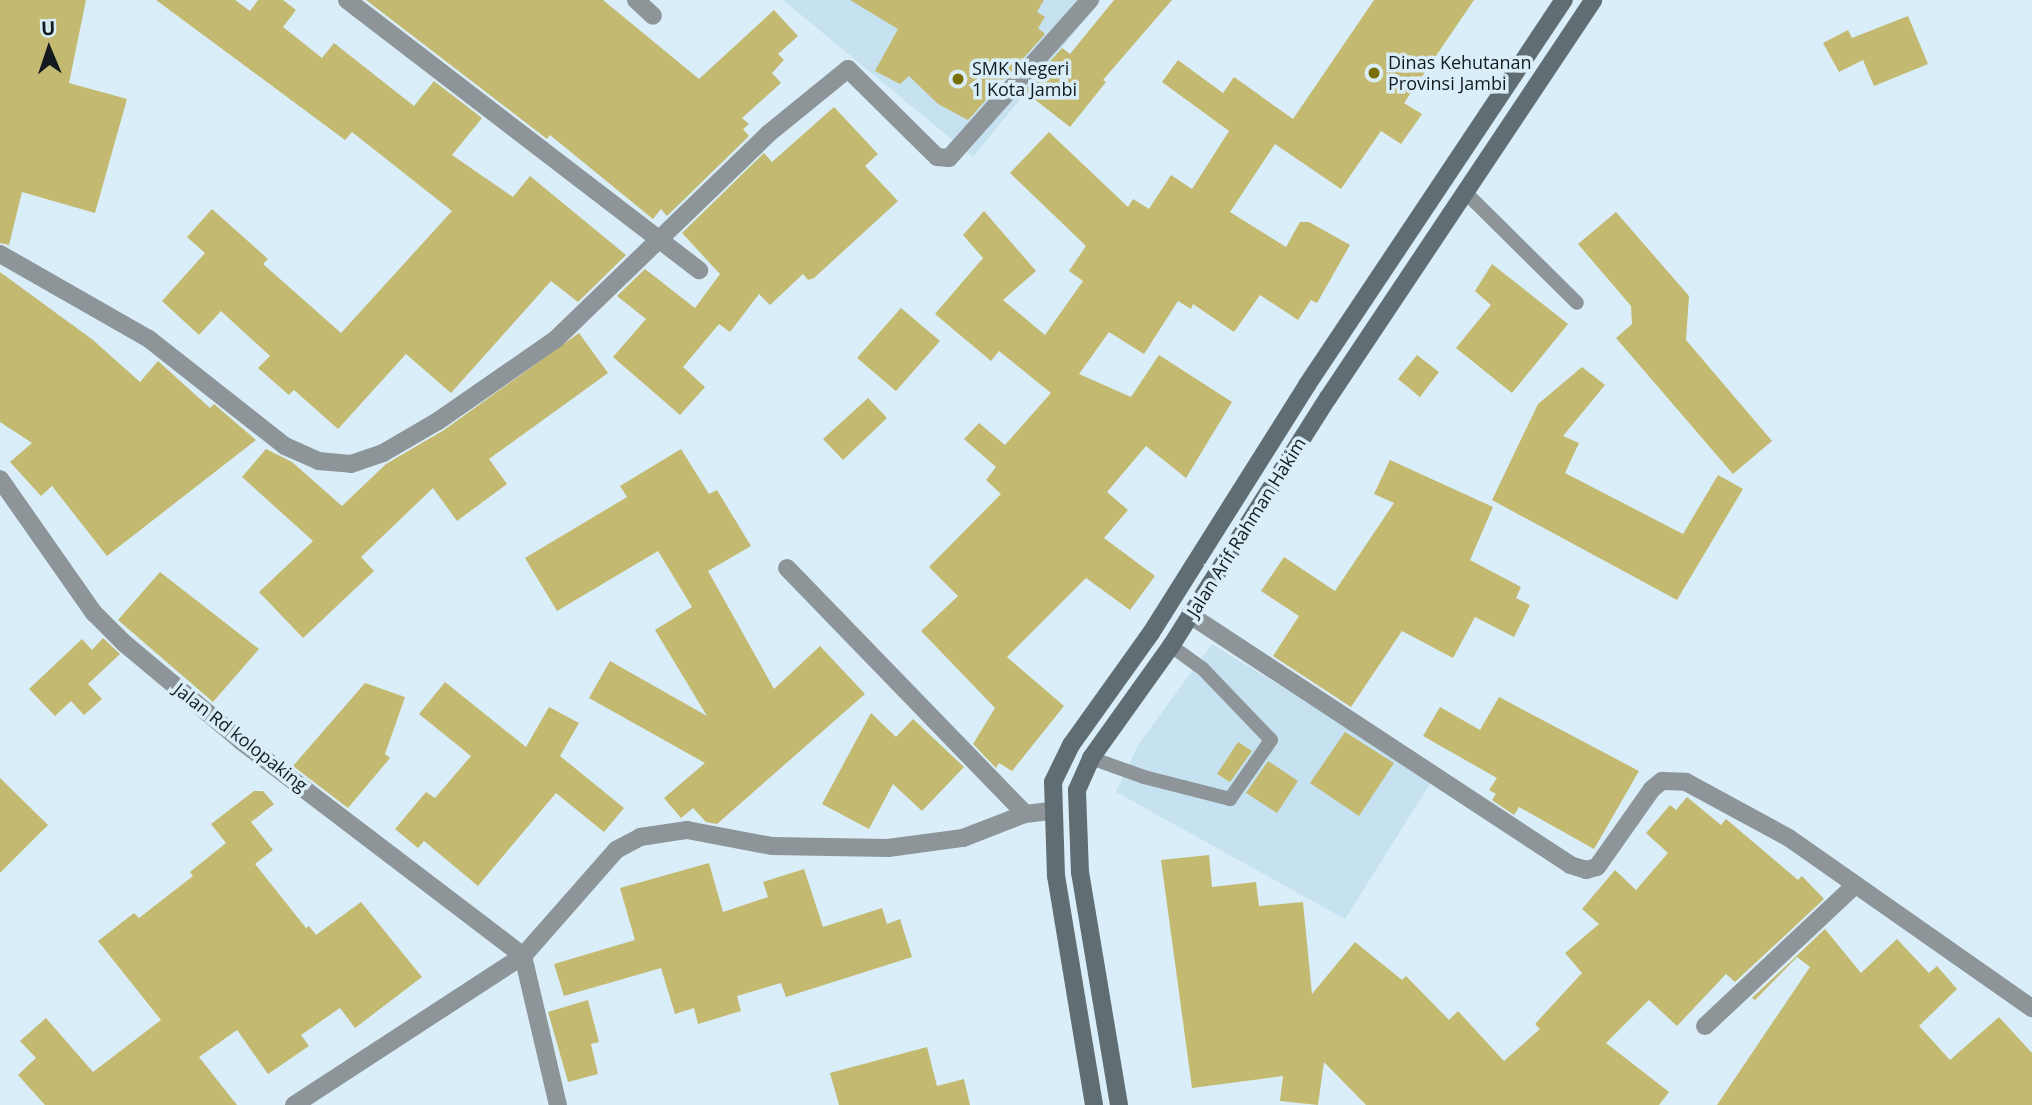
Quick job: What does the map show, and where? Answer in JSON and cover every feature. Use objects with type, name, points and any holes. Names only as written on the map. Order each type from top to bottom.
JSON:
[{"type":"main road","name":"Jalan Arif Rahman Hakim","points":[[1094,1105],[1056,876],[1050,811],[1053,782],[1071,745],[1151,633],[1307,385],[1564,0]]},
{"type":"main road","name":"Jalan Arif Rahman Hakim","points":[[1119,1105],[1080,873],[1074,811],[1077,790],[1091,758],[1171,646],[1465,192],[1593,0]]},
{"type":"main road","points":[[1151,633],[1171,646]]},
{"type":"main road","points":[[1071,745],[1091,758]]},
{"type":"street","points":[[347,0],[699,270]]},
{"type":"street","points":[[636,0],[653,16]]},
{"type":"street","points":[[0,254],[149,339],[285,446],[318,461],[351,464],[383,453],[438,421],[556,339],[768,134],[848,69],[937,157],[949,158],[1090,0]]},
{"type":"street","name":"Jalan Rd kolopaking","points":[[0,479],[94,613],[124,643],[240,741],[523,956]]},
{"type":"street","points":[[788,568],[1025,814]]},
{"type":"street","points":[[1189,615],[1570,866],[1586,870],[1597,867],[1652,789],[1673,779],[1686,782],[1789,838],[2032,1008]]},
{"type":"street","points":[[294,1105],[523,956],[616,850],[640,837],[687,830],[772,846],[888,848],[963,838],[1025,814],[1050,811]]},
{"type":"street","points":[[1705,1027],[1855,885]]},
{"type":"street","points":[[523,956],[558,1105]]},
{"type":"street","points":[[1119,1105],[1130,1105]]},
{"type":"lane","points":[[1465,192],[1577,303]]},
{"type":"lane","points":[[1091,758],[1230,799],[1271,740],[1203,669],[1171,646]]},
{"type":"shaded area","name":"SMK Negeri 1 Kota Jambi","points":[[783,0],[1101,0],[973,157]]},
{"type":"shaded area","points":[[1212,644],[1433,779],[1345,919],[1116,792],[1138,745]]},
{"type":"building","points":[[0,0],[86,0],[69,83],[127,99],[95,213],[22,192],[9,245],[0,243]]},
{"type":"building","points":[[156,0],[235,0],[250,11],[258,0],[283,0],[296,10],[283,27],[322,58],[334,43],[414,106],[434,81],[482,118],[452,155],[513,197],[530,176],[626,255],[578,302],[551,281],[451,393],[406,354],[338,429],[294,390],[289,395],[258,368],[270,356],[221,311],[199,335],[162,301],[205,253],[187,237],[212,209],[268,259],[263,264],[341,333],[452,211],[352,132],[345,140]]},
{"type":"building","points":[[366,0],[603,0],[699,79],[774,10],[798,36],[778,54],[784,60],[772,73],[781,83],[742,118],[749,124],[743,129],[749,136],[667,216],[661,209],[653,219],[550,135],[547,139]]},
{"type":"building","points":[[850,0],[1044,0],[1037,12],[1045,17],[1038,28],[1045,34],[968,120],[938,104],[909,76],[900,84],[875,71],[898,29]]},
{"type":"building","points":[[1114,0],[1172,0],[1103,80],[1106,82],[1070,127],[1024,91],[1062,48],[1070,54]]},
{"type":"building","points":[[1374,0],[1474,0],[1404,103],[1422,114],[1401,144],[1381,131],[1341,189],[1275,144],[1230,212],[1286,247],[1300,222],[1309,222],[1350,245],[1317,303],[1311,300],[1298,320],[1260,295],[1234,332],[1193,304],[1191,309],[1178,301],[1144,354],[1109,332],[1079,374],[1131,397],[1159,355],[1232,402],[1186,478],[1146,446],[1107,492],[1128,510],[1104,538],[1155,576],[1130,610],[1086,578],[1007,657],[1064,706],[1012,771],[999,763],[996,768],[973,744],[995,708],[921,631],[958,596],[929,567],[1001,494],[986,480],[996,467],[964,439],[979,423],[1005,445],[1051,393],[999,351],[991,361],[935,314],[983,258],[963,235],[984,211],[1036,271],[1003,300],[1045,335],[1083,281],[1069,271],[1086,246],[1010,173],[1049,132],[1128,207],[1133,199],[1149,209],[1171,175],[1192,189],[1229,131],[1162,82],[1178,60],[1223,93],[1234,77],[1293,119]]},
{"type":"building","points":[[1908,16],[1928,64],[1874,86],[1863,60],[1839,72],[1823,43],[1848,30],[1852,38]]},
{"type":"building","points":[[834,107],[878,154],[865,166],[898,201],[814,278],[808,280],[803,274],[770,305],[759,294],[730,332],[719,324],[683,367],[705,387],[680,415],[613,357],[646,319],[617,296],[645,269],[695,308],[720,274],[682,233],[764,153],[772,162]]},
{"type":"building","points":[[1616,212],[1689,296],[1686,340],[1772,441],[1733,474],[1616,338],[1632,324],[1631,306],[1578,244]]},
{"type":"building","points":[[1492,264],[1568,324],[1512,393],[1456,348],[1491,305],[1475,291]]},
{"type":"building","points":[[0,272],[93,340],[140,382],[158,361],[210,408],[214,404],[256,440],[107,556],[52,486],[41,496],[10,462],[32,443],[0,422]]},
{"type":"building","points":[[901,308],[940,341],[896,391],[857,358]]},
{"type":"building","points":[[579,333],[608,373],[489,459],[507,484],[457,521],[433,488],[361,557],[374,571],[303,638],[259,592],[313,541],[242,477],[266,449],[292,462],[342,506],[386,464],[444,430]]},
{"type":"building","points":[[1417,355],[1439,372],[1420,397],[1398,379]]},
{"type":"building","points":[[1582,367],[1605,385],[1563,436],[1579,443],[1565,473],[1683,534],[1718,475],[1743,489],[1677,600],[1492,500],[1538,404]]},
{"type":"building","points":[[868,398],[887,418],[843,460],[823,439]]},
{"type":"building","points":[[681,449],[709,494],[717,490],[751,546],[708,571],[774,689],[820,646],[865,694],[717,824],[706,822],[693,808],[681,818],[664,798],[705,763],[589,698],[610,661],[707,716],[655,630],[692,607],[658,551],[557,611],[525,558],[627,497],[620,486]]},
{"type":"building","points":[[1390,460],[1493,507],[1470,560],[1521,587],[1516,598],[1530,605],[1514,637],[1475,617],[1453,658],[1402,631],[1351,707],[1273,656],[1299,616],[1261,591],[1284,557],[1335,591],[1394,503],[1374,494]]},
{"type":"building","points":[[160,572],[259,649],[213,702],[118,620]]},
{"type":"building","points":[[103,638],[120,654],[88,684],[102,699],[84,715],[71,701],[55,716],[29,689],[82,639],[92,650]]},
{"type":"building","points":[[445,682],[526,747],[549,707],[579,723],[560,756],[624,808],[604,832],[556,793],[478,886],[424,841],[418,848],[395,829],[426,792],[435,798],[471,756],[419,714]]},
{"type":"building","points":[[365,683],[405,697],[385,754],[390,758],[348,808],[293,766]]},
{"type":"building","points":[[1499,697],[1639,771],[1594,849],[1519,807],[1514,815],[1492,800],[1496,794],[1489,790],[1497,778],[1423,736],[1440,707],[1480,730]]},
{"type":"building","points":[[871,713],[896,737],[913,719],[964,767],[922,811],[893,784],[869,829],[822,804]]},
{"type":"building","points":[[1345,732],[1394,763],[1359,816],[1310,783]]},
{"type":"building","points":[[1238,742],[1252,751],[1230,782],[1217,774]]},
{"type":"building","points":[[1268,761],[1298,781],[1277,813],[1246,793]]},
{"type":"building","points":[[0,778],[48,825],[0,873]]},
{"type":"building","points":[[254,791],[263,791],[274,804],[251,822],[273,850],[255,864],[306,928],[309,926],[316,935],[361,902],[422,977],[355,1028],[340,1008],[301,1035],[309,1046],[268,1074],[237,1030],[199,1057],[237,1105],[45,1105],[18,1075],[36,1058],[20,1041],[46,1018],[93,1072],[161,1020],[98,941],[134,913],[139,918],[193,876],[190,872],[226,843],[211,824]]},
{"type":"building","points":[[1687,797],[1721,825],[1726,819],[1798,880],[1802,876],[1824,899],[1735,982],[1726,974],[1677,1026],[1649,1000],[1606,1043],[1669,1092],[1659,1105],[1366,1105],[1324,1062],[1318,1105],[1280,1101],[1283,1076],[1192,1088],[1161,860],[1209,855],[1212,887],[1256,882],[1259,906],[1303,902],[1312,994],[1355,942],[1402,980],[1406,976],[1449,1020],[1458,1011],[1504,1061],[1540,1029],[1535,1024],[1582,973],[1565,953],[1599,924],[1582,909],[1615,870],[1636,890],[1668,853],[1646,833],[1670,805],[1676,810]]},
{"type":"building","points":[[709,863],[723,912],[768,897],[763,882],[804,869],[823,927],[882,908],[887,924],[900,919],[912,957],[786,997],[781,983],[737,996],[741,1011],[698,1024],[694,1008],[675,1014],[661,968],[564,996],[554,964],[635,940],[620,888]]},
{"type":"building","points":[[1825,929],[1861,973],[1897,939],[1929,973],[1937,966],[1957,989],[1919,1026],[1950,1060],[1999,1017],[2032,1053],[2032,1105],[1717,1105],[1810,967],[1797,957],[1755,1000],[1752,998]]},
{"type":"building","points":[[588,1000],[599,1042],[591,1044],[598,1074],[568,1082],[548,1012]]},
{"type":"building","points":[[927,1047],[937,1086],[964,1079],[970,1105],[839,1105],[830,1073]]},
{"type":"place","name":"Dinas Kehutanan Provinsi Jambi","points":[[1374,73]]},
{"type":"place","name":"SMK Negeri 1 Kota Jambi","points":[[958,79]]}]
